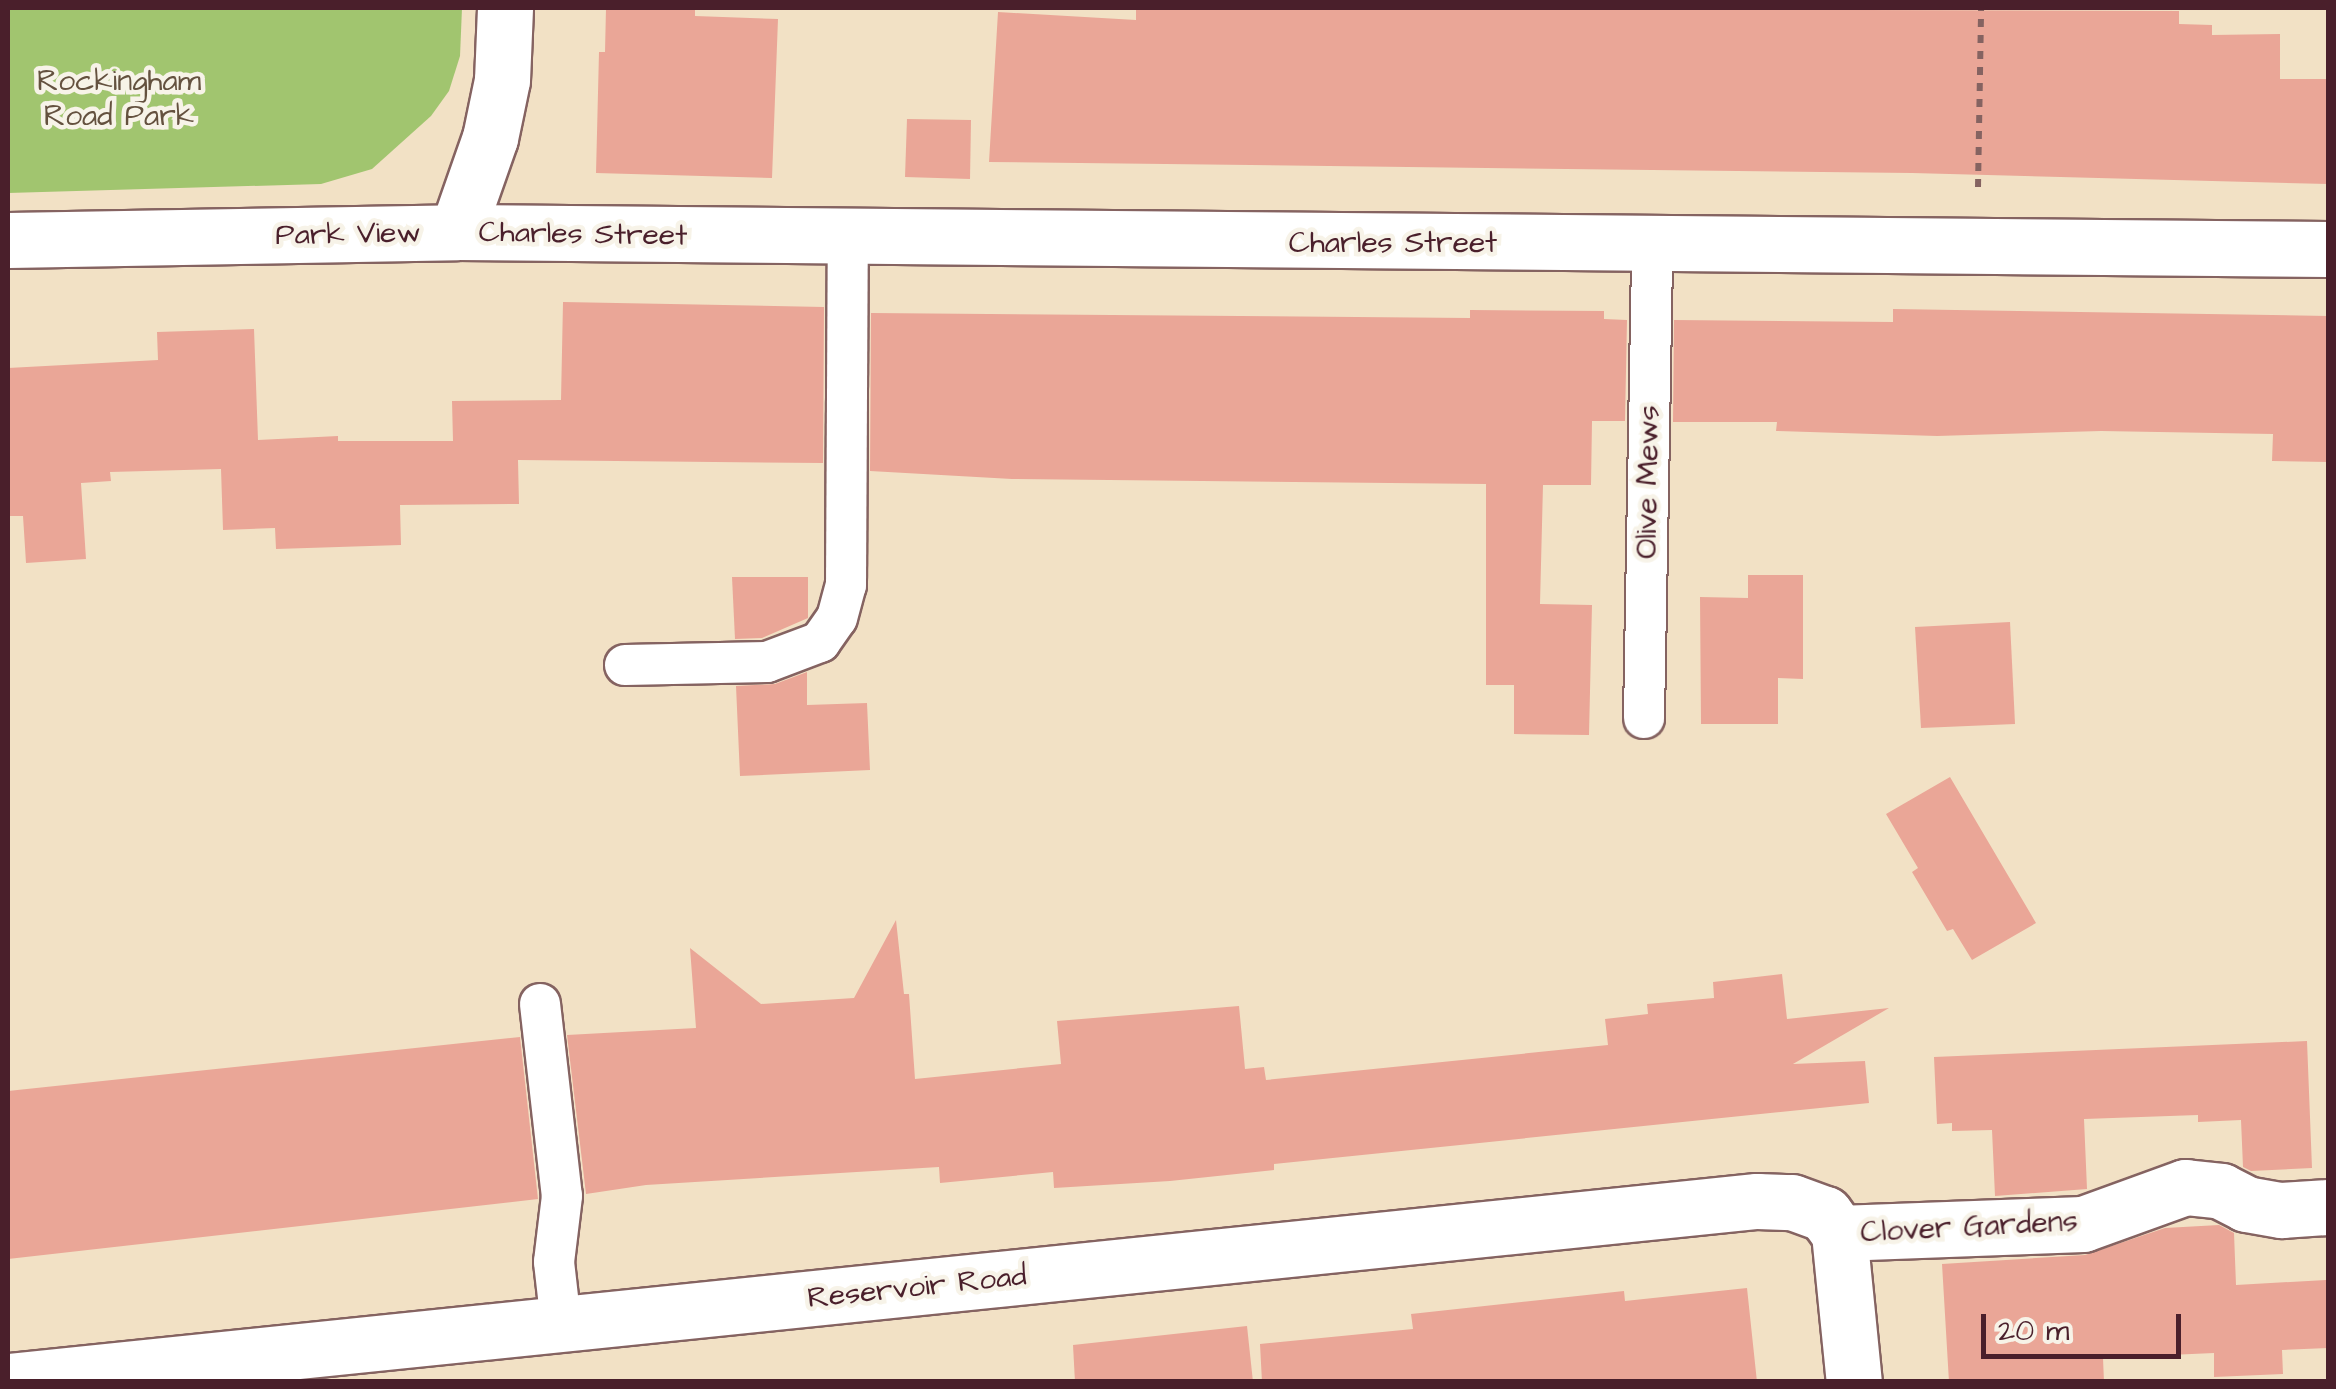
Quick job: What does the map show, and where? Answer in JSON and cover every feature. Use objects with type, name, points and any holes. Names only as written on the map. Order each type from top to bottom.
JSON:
[{"type":"street","name":"Park View","points":[[8,240],[457,232],[490,138],[502,80],[505,8]]},
{"type":"street","name":"Charles Street","points":[[457,232],[2328,249]]},
{"type":"street","name":"Clover Gardens","points":[[1831,1224],[2084,1224],[2185,1187],[2205,1188],[2246,1204],[2281,1210],[2328,1207]]},
{"type":"street","name":"Reservoir Road","points":[[8,1381],[1757,1202],[1792,1202],[1831,1224]]},
{"type":"street","points":[[1831,1224],[1854,1382]]},
{"type":"lane","points":[[625,665],[768,662],[820,642],[837,618],[846,585],[848,238]]},
{"type":"lane","name":"Olive Mews","points":[[1644,718],[1652,245]]},
{"type":"lane","points":[[540,1004],[562,1196],[554,1262],[560,1323]]},
{"type":"path","points":[[1977,248],[1982,8]]},
{"type":"green space","name":"Rockingham Road Park","points":[[8,8],[462,8],[460,56],[449,91],[431,116],[372,169],[321,184],[8,193]]},
{"type":"building","points":[[606,8],[695,8],[695,16],[778,19],[772,178],[596,173],[599,52],[605,52]]},
{"type":"building","points":[[1136,8],[2179,11],[2179,24],[2212,25],[2212,35],[2280,34],[2280,79],[2328,79],[2328,184],[1912,173],[989,162],[998,12],[1136,20]]},
{"type":"building","points":[[907,119],[971,120],[970,179],[905,177]]},
{"type":"building","points":[[563,302],[824,307],[823,463],[518,460],[519,504],[400,505],[401,545],[276,549],[275,528],[223,530],[221,469],[110,472],[111,481],[81,483],[86,559],[26,563],[23,516],[8,516],[8,368],[158,360],[157,332],[254,329],[258,440],[338,436],[338,441],[453,441],[452,401],[561,400]]},
{"type":"building","points":[[1893,309],[2328,316],[2328,462],[2272,461],[2273,434],[2101,431],[1937,436],[1776,431],[1777,422],[1673,422],[1674,320],[1893,322]]},
{"type":"building","points":[[1470,310],[1604,311],[1604,319],[1627,320],[1625,421],[1592,421],[1591,485],[1543,485],[1540,604],[1592,605],[1589,735],[1514,734],[1514,685],[1486,685],[1486,484],[1012,479],[870,471],[871,313],[1470,318]]},
{"type":"building","points":[[1748,575],[1803,575],[1803,679],[1778,678],[1778,724],[1701,724],[1700,597],[1748,598]]},
{"type":"building","points":[[732,577],[808,577],[808,618],[762,638],[735,639]]},
{"type":"building","points":[[2010,622],[2015,724],[1921,728],[1915,627]]},
{"type":"building","points":[[807,672],[807,705],[867,703],[870,770],[740,776],[736,686],[775,684]]},
{"type":"building","points":[[1950,777],[2036,923],[1972,960],[1953,929],[1947,931],[1912,872],[1918,868],[1886,814]]},
{"type":"building","points":[[896,920],[904,994],[909,994],[915,1079],[1061,1064],[1057,1021],[1239,1006],[1245,1069],[1264,1067],[1266,1080],[1608,1045],[1605,1019],[1648,1014],[1647,1004],[1714,998],[1713,982],[1782,974],[1787,1019],[1889,1008],[1793,1064],[1865,1061],[1869,1103],[1274,1164],[1274,1170],[1170,1181],[1054,1188],[1053,1172],[940,1183],[939,1167],[646,1185],[586,1194],[567,1035],[696,1028],[690,948],[761,1004],[854,998]]},
{"type":"building","points":[[520,1037],[538,1199],[8,1259],[8,1091]]},
{"type":"building","points":[[2307,1041],[2312,1168],[2251,1171],[2243,1167],[2241,1120],[2198,1122],[2198,1115],[2084,1119],[2087,1189],[1995,1196],[1992,1130],[1952,1131],[1952,1123],[1937,1124],[1934,1057]]},
{"type":"building","points":[[2219,1225],[2234,1233],[2236,1285],[2326,1280],[2328,1348],[2282,1350],[2283,1374],[2214,1377],[2214,1353],[2103,1358],[2104,1382],[1949,1382],[1942,1264],[2085,1255],[2165,1228]]},
{"type":"building","points":[[1747,1288],[1757,1382],[1262,1382],[1260,1344],[1413,1329],[1411,1314],[1624,1291],[1625,1301]]},
{"type":"building","points":[[1247,1326],[1253,1382],[1075,1382],[1073,1345]]}]
